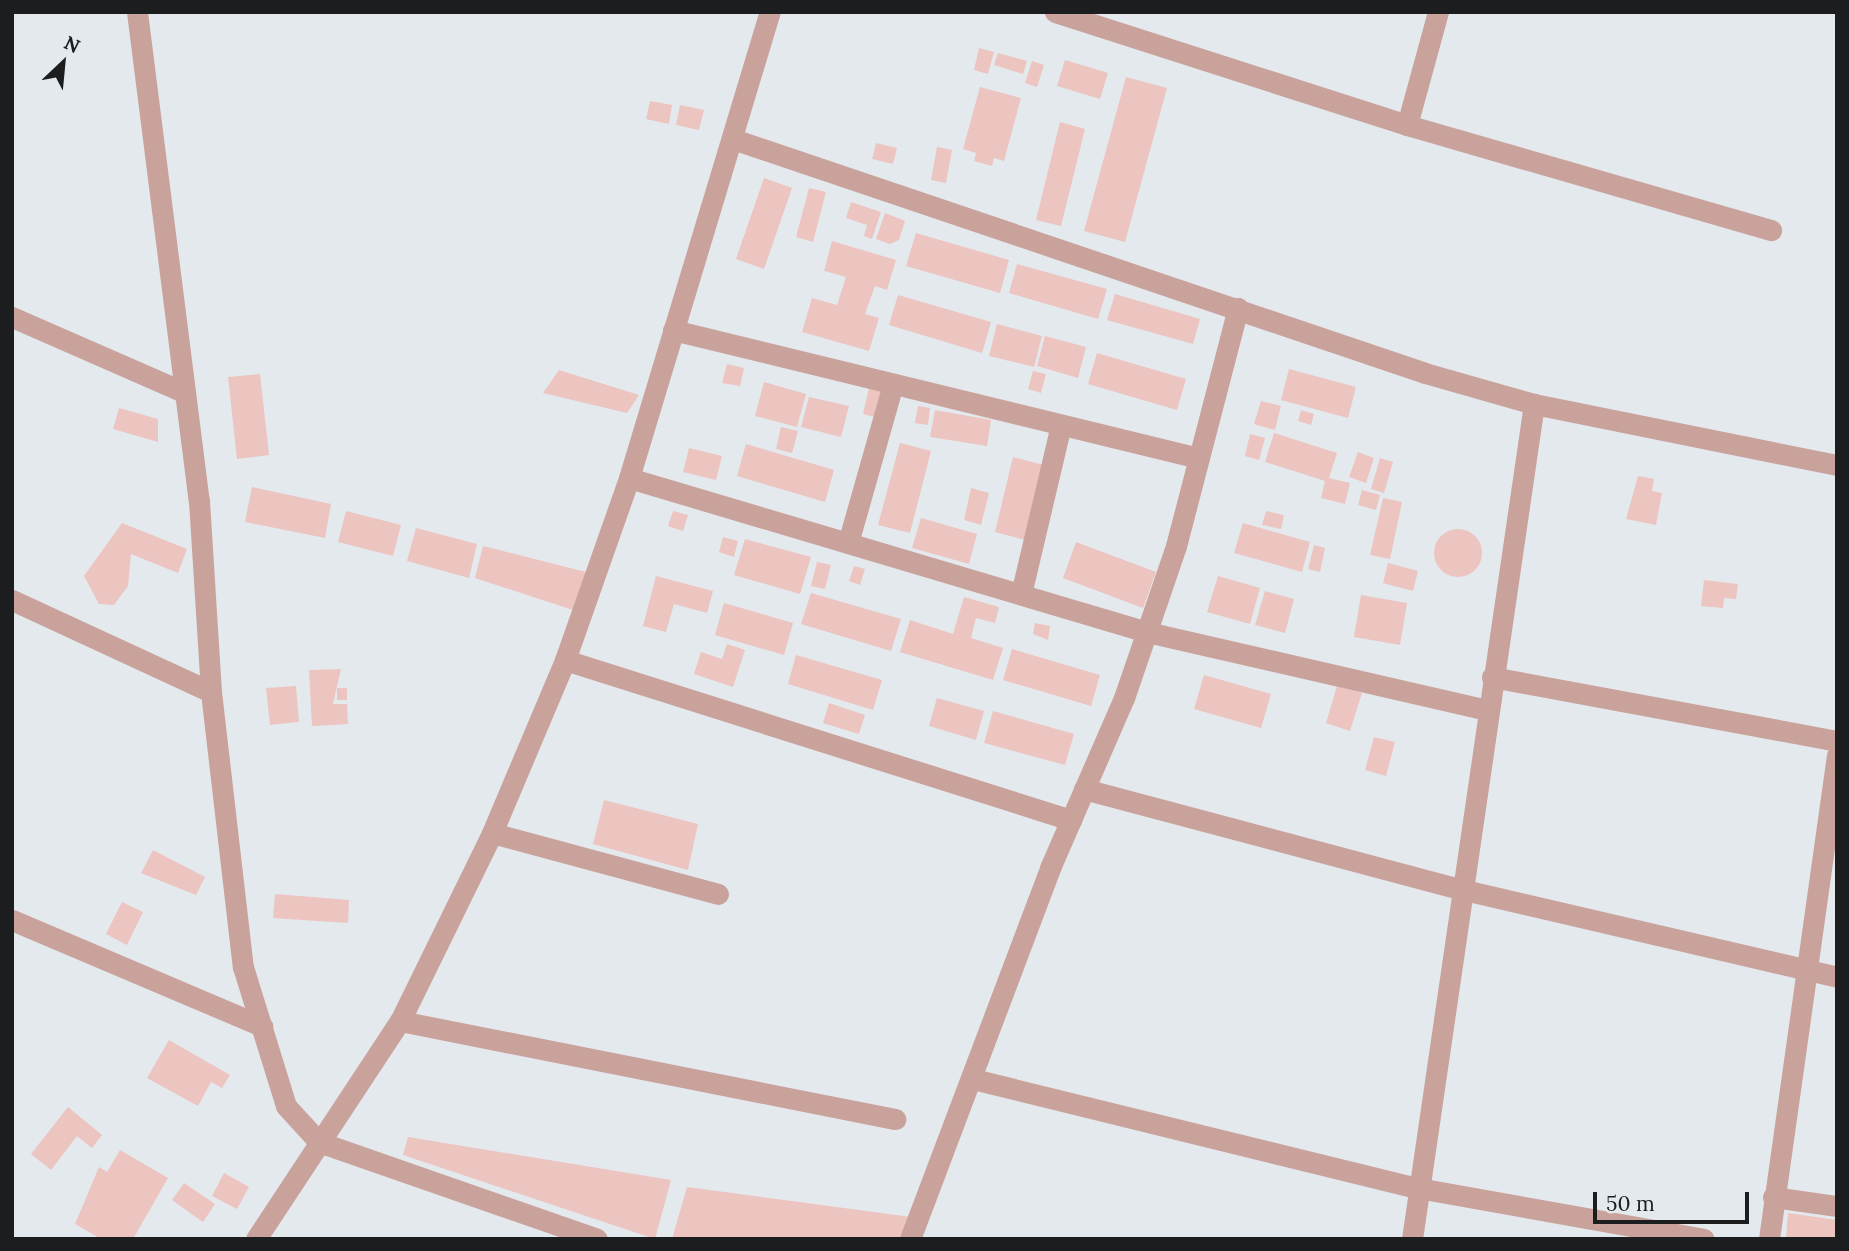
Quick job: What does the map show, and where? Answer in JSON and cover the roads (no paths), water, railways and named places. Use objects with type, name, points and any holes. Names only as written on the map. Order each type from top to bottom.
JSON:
[{"type":"street","points":[[137,12],[199,501],[211,692],[243,967],[286,1106],[319,1142],[597,1239]]},
{"type":"street","points":[[256,1239],[400,1021],[492,833],[565,660],[629,478],[769,12]]},
{"type":"street","points":[[1055,12],[1407,124],[1771,230]]},
{"type":"street","points":[[1407,124],[1438,12]]},
{"type":"street","points":[[733,139],[1534,404],[1837,465]]},
{"type":"street","points":[[910,1239],[1071,820],[1147,632],[1199,458],[1238,307]]},
{"type":"street","points":[[12,317],[184,392]]},
{"type":"street","points":[[673,330],[1199,458]]},
{"type":"street","points":[[848,543],[893,383]]},
{"type":"street","points":[[1412,1239],[1460,889],[1534,404]]},
{"type":"street","points":[[1021,594],[1061,425]]},
{"type":"street","points":[[629,478],[1147,632],[1487,710]]},
{"type":"street","points":[[12,600],[211,692]]},
{"type":"street","points":[[565,660],[1071,820]]},
{"type":"street","points":[[1492,677],[1837,741]]},
{"type":"street","points":[[1769,1239],[1804,974],[1837,756]]},
{"type":"street","points":[[1084,789],[1460,889],[1804,974],[1837,977]]},
{"type":"street","points":[[492,833],[718,894]]},
{"type":"street","points":[[12,919],[262,1026]]},
{"type":"street","points":[[400,1021],[895,1119]]},
{"type":"street","points":[[973,1079],[1418,1188],[1703,1239]]},
{"type":"street","points":[[1773,1197],[1837,1206]]}]
